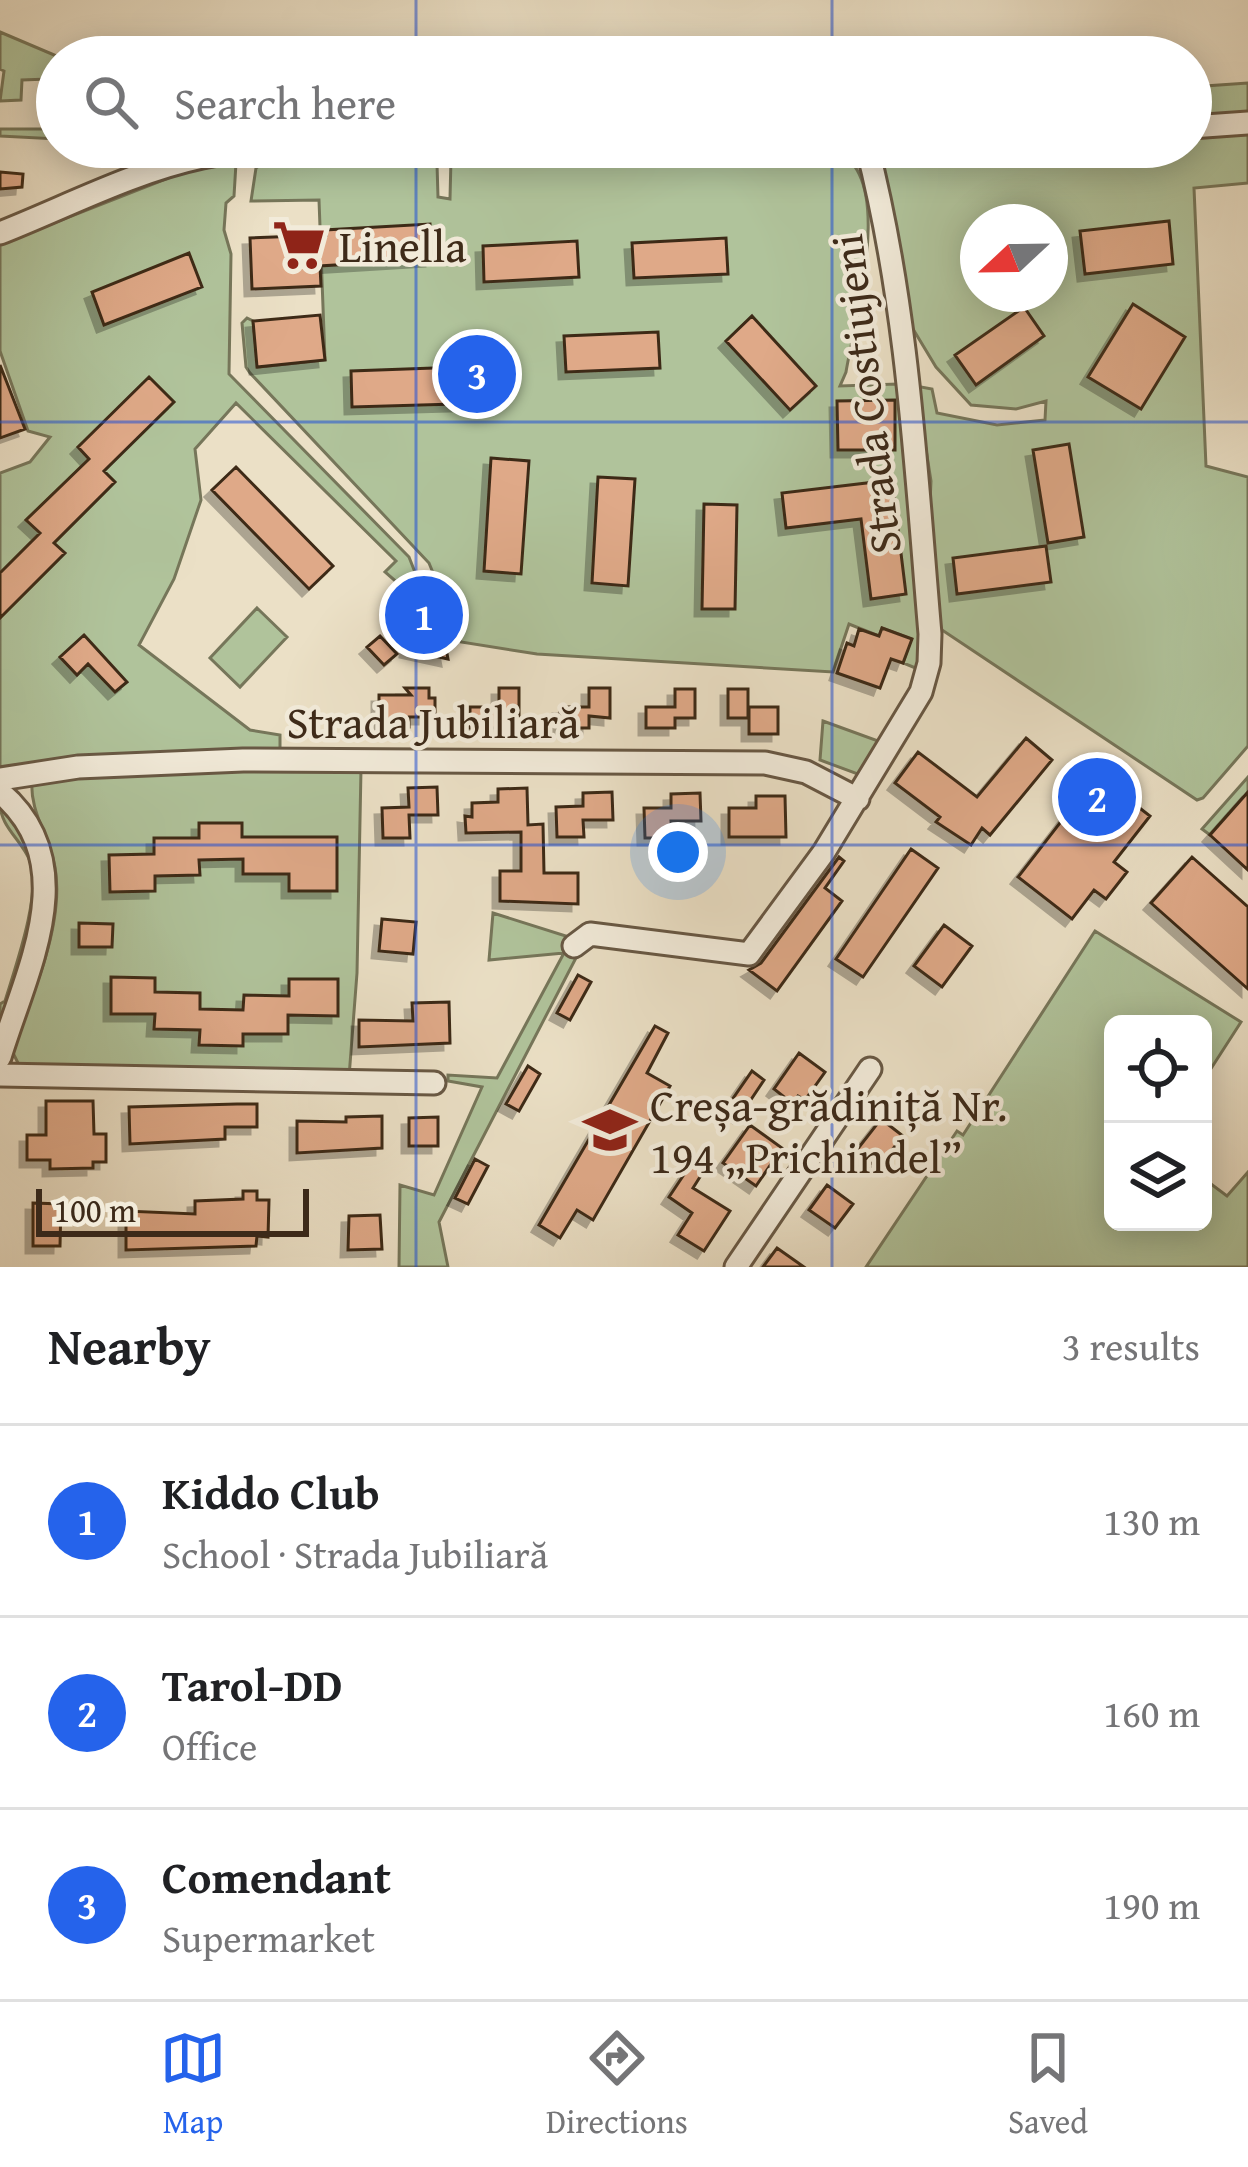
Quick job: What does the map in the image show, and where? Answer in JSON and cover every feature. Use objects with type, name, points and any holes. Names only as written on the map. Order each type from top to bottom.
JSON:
[{"type":"street","points":[[1212,126],[1248,123]]},
{"type":"street","points":[[0,233],[164,168]]},
{"type":"street","name":"Strada Costiujeni","points":[[858,799],[921,692],[930,634],[907,369],[884,213],[872,168]]},
{"type":"street","name":"Strada Jubiliară","points":[[0,779],[78,767],[243,760],[766,763],[806,772],[858,799]]},
{"type":"street","points":[[0,792],[32,830],[45,890],[34,963],[0,1057]]},
{"type":"street","points":[[574,946],[590,934],[749,954],[858,799]]},
{"type":"street","points":[[736,1267],[870,1069]]},
{"type":"street","points":[[0,1075],[434,1084]]},
{"type":"green space","points":[[0,32],[36,47],[36,79],[22,80],[21,100],[0,101],[4,71],[0,69]]},
{"type":"green space","points":[[1248,83],[1248,114],[1212,117],[1212,86]]},
{"type":"green space","points":[[0,129],[36,129],[36,138],[0,136]]},
{"type":"green space","points":[[1248,132],[1248,183],[1194,188],[1206,466],[1248,477],[1248,746],[1203,798],[1197,800],[936,626],[931,481],[916,386],[932,389],[937,413],[997,425],[1045,420],[1046,401],[1016,409],[971,405],[936,367],[910,324],[879,168],[1212,168],[1212,135]]},
{"type":"green space","points":[[236,168],[224,230],[231,254],[229,374],[409,557],[418,580],[408,592],[385,572],[396,561],[236,403],[195,449],[201,500],[174,579],[139,645],[250,730],[280,735],[280,752],[0,769],[0,473],[30,462],[50,437],[28,431],[0,351],[0,244],[186,171]]},
{"type":"green space","points":[[256,168],[437,168],[438,197],[450,199],[451,168],[855,168],[864,186],[867,249],[840,386],[897,384],[921,620],[918,669],[903,663],[911,639],[882,628],[879,636],[849,624],[833,672],[537,654],[461,642],[429,563],[250,373],[242,323],[247,318],[253,321],[258,367],[325,360],[319,200],[251,201]]},
{"type":"green space","points":[[257,608],[287,637],[240,687],[210,658]]},
{"type":"green space","points":[[823,721],[881,742],[863,776],[820,760]]},
{"type":"green space","points":[[197,768],[361,769],[357,973],[349,1077],[19,1065],[11,1049],[45,960],[57,889],[52,855],[33,802],[32,778]]},
{"type":"green space","points":[[1248,777],[1248,792],[1210,835],[1202,829]]},
{"type":"green space","points":[[0,803],[20,830],[32,858],[36,885],[29,942],[0,1030],[0,1004],[5,1001],[26,931],[33,875]]},
{"type":"green space","points":[[493,913],[569,937],[565,951],[578,954],[439,1222],[448,1267],[399,1267],[400,1185],[434,1195],[482,1087],[448,1081],[448,1075],[497,1078],[564,953],[489,960]]},
{"type":"green space","points":[[1095,931],[1241,1022],[1212,1067],[1212,1015],[1104,1015],[1104,1231],[1212,1231],[1212,1185],[1227,1196],[1248,1172],[1248,1267],[866,1267],[957,1131],[963,1135]]},
{"type":"building","points":[[0,172],[23,174],[22,187],[0,189]]},
{"type":"building","points":[[1169,221],[1173,264],[1085,274],[1080,231]]},
{"type":"building","points":[[430,224],[432,259],[320,266],[321,286],[252,289],[250,238]]},
{"type":"building","points":[[726,238],[728,274],[634,278],[632,243]]},
{"type":"building","points":[[577,241],[579,277],[484,282],[483,246]]},
{"type":"building","points":[[189,253],[202,287],[104,325],[92,292]]},
{"type":"building","points":[[1133,304],[1185,337],[1141,409],[1088,377]]},
{"type":"building","points":[[1017,312],[1027,312],[1044,336],[976,385],[955,355]]},
{"type":"building","points":[[320,315],[325,360],[257,367],[253,321]]},
{"type":"building","points":[[752,316],[816,386],[790,410],[726,341]]},
{"type":"building","points":[[658,332],[660,368],[566,372],[564,336]]},
{"type":"building","points":[[0,365],[25,429],[0,438]]},
{"type":"building","points":[[489,366],[490,403],[352,407],[351,371]]},
{"type":"building","points":[[149,377],[174,402],[104,471],[115,482],[54,543],[65,553],[0,618],[0,573],[40,533],[26,520],[89,459],[78,447]]},
{"type":"building","points":[[895,400],[895,450],[838,450],[837,401]]},
{"type":"building","points":[[1069,444],[1084,537],[1048,543],[1033,450]]},
{"type":"building","points":[[491,458],[529,461],[521,574],[484,571]]},
{"type":"building","points":[[236,467],[333,566],[309,589],[212,490]]},
{"type":"building","points":[[598,477],[635,479],[628,586],[592,583]]},
{"type":"building","points":[[892,480],[906,594],[871,599],[861,519],[786,528],[782,493]]},
{"type":"building","points":[[704,504],[737,505],[735,609],[702,609]]},
{"type":"building","points":[[1046,546],[1051,582],[957,594],[953,558]]},
{"type":"building","points":[[882,628],[912,639],[903,663],[891,659],[880,688],[837,673],[847,643],[854,646],[859,629],[879,636]]},
{"type":"building","points":[[411,630],[443,632],[448,659],[407,650]]},
{"type":"building","points":[[84,635],[127,682],[115,692],[88,664],[77,675],[60,657]]},
{"type":"building","points":[[380,636],[397,654],[384,665],[367,647]]},
{"type":"building","points":[[405,688],[429,688],[429,698],[435,698],[435,717],[409,717],[409,727],[379,727],[379,695],[411,695]]},
{"type":"building","points":[[499,688],[519,688],[519,718],[499,717],[499,728],[470,728],[470,707],[499,707]]},
{"type":"building","points":[[589,688],[610,688],[610,718],[589,716],[589,728],[560,728],[560,707],[589,707]]},
{"type":"building","points":[[675,689],[695,689],[695,718],[675,718],[675,728],[646,728],[646,707],[675,707]]},
{"type":"building","points":[[728,689],[748,689],[748,718],[728,718]]},
{"type":"building","points":[[749,707],[778,707],[778,734],[749,734]]},
{"type":"building","points":[[1026,738],[1052,760],[990,835],[982,828],[971,845],[936,822],[940,817],[895,783],[918,752],[977,797]]},
{"type":"building","points":[[1097,775],[1150,816],[1114,862],[1127,872],[1106,899],[1094,890],[1072,919],[1018,877]]},
{"type":"building","points":[[437,787],[438,815],[409,815],[410,838],[383,838],[382,808],[409,807],[408,788]]},
{"type":"building","points":[[527,788],[528,825],[543,824],[544,873],[578,873],[578,904],[500,901],[500,871],[521,871],[521,832],[466,833],[465,816],[472,817],[472,803],[498,802],[498,789]]},
{"type":"building","points":[[612,792],[613,820],[583,820],[584,837],[557,837],[556,807],[583,806],[583,793]]},
{"type":"building","points":[[1248,792],[1248,870],[1210,835]]},
{"type":"building","points":[[700,793],[701,821],[671,821],[672,838],[645,838],[644,808],[671,808],[671,794]]},
{"type":"building","points":[[756,796],[785,796],[786,837],[729,837],[729,808],[756,808]]},
{"type":"building","points":[[199,823],[242,823],[242,837],[337,837],[337,891],[289,891],[289,874],[243,874],[243,859],[199,860],[200,875],[155,876],[155,891],[110,892],[109,855],[154,854],[154,838],[199,838]]},
{"type":"building","points":[[911,849],[938,868],[863,977],[836,959]]},
{"type":"building","points":[[839,857],[844,861],[825,888],[842,901],[777,991],[749,970],[761,963]]},
{"type":"building","points":[[1192,857],[1248,907],[1248,989],[1151,903]]},
{"type":"building","points":[[382,919],[416,922],[413,954],[379,951]]},
{"type":"building","points":[[79,923],[113,924],[112,947],[79,947]]},
{"type":"building","points":[[944,925],[972,946],[942,987],[914,966]]},
{"type":"building","points":[[578,975],[591,982],[570,1020],[557,1013]]},
{"type":"building","points":[[111,977],[155,978],[155,992],[200,993],[200,1009],[243,1010],[244,995],[289,996],[289,979],[338,979],[338,1016],[288,1015],[288,1034],[243,1034],[243,1046],[199,1045],[200,1030],[154,1029],[155,1014],[111,1014]]},
{"type":"building","points":[[449,1002],[450,1043],[359,1047],[359,1020],[413,1021],[412,1003]]},
{"type":"building","points":[[655,1026],[668,1033],[647,1073],[670,1086],[593,1220],[577,1210],[560,1238],[539,1225]]},
{"type":"building","points":[[799,1053],[825,1072],[805,1100],[798,1096],[793,1104],[774,1089]]},
{"type":"building","points":[[528,1066],[540,1074],[519,1111],[506,1104]]},
{"type":"building","points":[[752,1071],[764,1080],[740,1116],[727,1107]]},
{"type":"building","points":[[46,1101],[93,1101],[94,1134],[106,1134],[106,1162],[93,1162],[93,1168],[50,1169],[50,1160],[27,1160],[27,1135],[46,1135]]},
{"type":"building","points":[[257,1104],[257,1127],[225,1127],[225,1139],[130,1144],[129,1107]]},
{"type":"building","points":[[382,1116],[382,1148],[297,1153],[297,1121],[346,1122],[346,1117]]},
{"type":"building","points":[[438,1117],[438,1146],[409,1146],[409,1118]]},
{"type":"building","points":[[881,1119],[903,1136],[878,1168],[856,1151]]},
{"type":"building","points":[[750,1125],[782,1148],[756,1186],[723,1163]]},
{"type":"building","points":[[475,1159],[488,1166],[468,1204],[455,1198]]},
{"type":"building","points":[[693,1161],[705,1169],[693,1188],[730,1211],[704,1251],[678,1235],[692,1213],[669,1197]]},
{"type":"building","points":[[827,1185],[853,1204],[835,1228],[809,1210]]},
{"type":"building","points":[[243,1191],[257,1191],[257,1200],[269,1200],[268,1237],[257,1236],[256,1246],[126,1250],[126,1211],[195,1214],[195,1201],[243,1199]]},
{"type":"building","points":[[33,1203],[61,1204],[60,1246],[33,1246]]},
{"type":"building","points":[[380,1215],[382,1249],[348,1250],[349,1216]]},
{"type":"building","points":[[777,1248],[804,1267],[763,1267]]},
{"type":"place","name":"Linella","points":[[299,245]]},
{"type":"place","name":"Comendant","points":[[477,374]]},
{"type":"place","name":"Kiddo Club","points":[[424,615]]},
{"type":"place","name":"Tarol-DD","points":[[1097,797]]},
{"type":"place","name":"Creșa-grădiniță Nr. 194 „Prichindel”","points":[[610,1130]]}]
